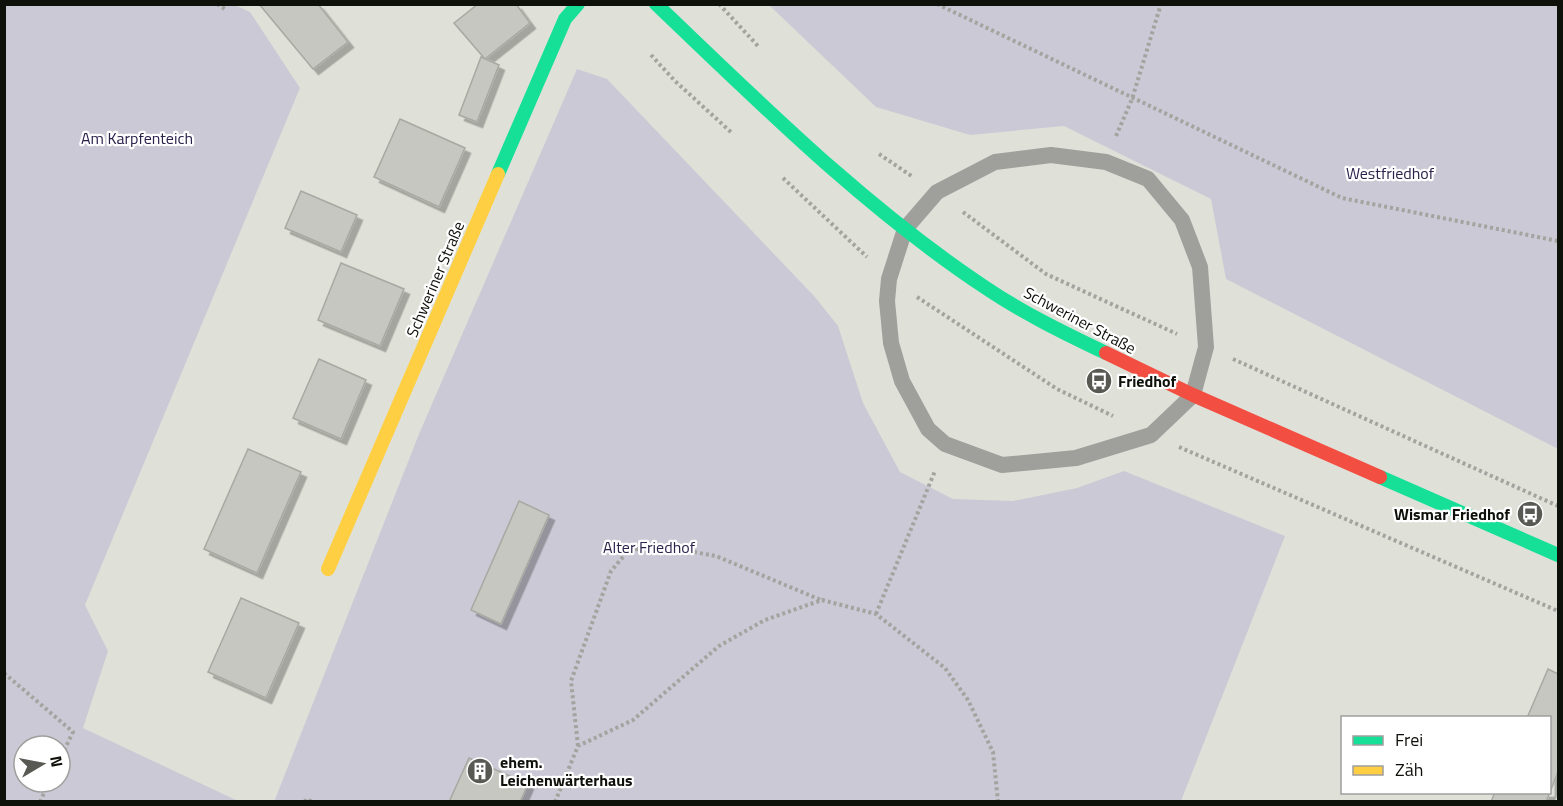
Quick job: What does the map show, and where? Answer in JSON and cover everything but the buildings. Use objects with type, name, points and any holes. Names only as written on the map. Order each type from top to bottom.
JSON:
[{"type":"main road","name":"Schweriner Straße","points":[[328,569],[565,19],[578,4]]},
{"type":"main road","name":"Schweriner Straße","points":[[656,4],[785,127],[905,229],[987,289],[1089,345],[1193,395],[1558,555]]},
{"type":"lane","points":[[1051,155],[1106,162],[1148,179],[1182,220],[1200,267],[1206,347],[1193,395],[1151,435],[1076,458],[1002,465],[945,444],[928,429],[907,390],[891,343],[887,301],[889,279],[905,229],[937,192],[996,162],[1051,155]]},
{"type":"path","points":[[217,4],[225,9]]},
{"type":"path","points":[[719,4],[760,48]]},
{"type":"path","points":[[938,4],[1342,198],[1558,241]]},
{"type":"path","points":[[1106,162],[1132,99],[1161,4]]},
{"type":"path","points":[[872,148],[937,192],[1046,274],[1558,507]]},
{"type":"path","points":[[876,614],[945,444]]},
{"type":"path","points":[[555,801],[578,746],[571,681],[611,571],[628,551],[655,545],[716,556],[822,600],[876,614],[945,668],[968,700],[993,752],[998,801]]},
{"type":"path","points":[[578,746],[633,720],[719,646],[765,620],[822,600]]},
{"type":"path","points":[[4,672],[73,732],[72,734]]},
{"type":"path","points":[[305,801],[306,798],[313,801]]},
{"type":"green space","name":"Am Karpfenteich","points":[[5,4],[235,5],[250,12],[300,88],[85,605],[108,651],[83,728],[238,801],[5,801]]},
{"type":"green space","name":"Westfriedhof","points":[[769,5],[1558,5],[1558,449],[1226,279],[1211,199],[1064,126],[970,135],[876,107]]},
{"type":"green space","name":"Alter Friedhof","points":[[577,69],[607,79],[815,297],[838,326],[863,403],[900,472],[953,499],[1013,501],[1077,488],[1124,471],[1285,536],[1181,801],[274,802],[419,434]]},
{"type":"traffic: fast","points":[[498,174],[565,19],[578,4]]},
{"type":"traffic: fast","points":[[656,4],[815,154],[898,224],[941,257],[1000,297],[1045,323],[1106,353]]},
{"type":"traffic: fast","points":[[1380,477],[1558,555]]},
{"type":"traffic: slow","points":[[328,569],[498,174]]},
{"type":"traffic: jam","points":[[1106,353],[1193,395],[1380,477]]},
{"type":"place","name":"Friedhof","points":[[1099,381]]},
{"type":"place","name":"Wismar Friedhof","points":[[1530,514]]},
{"type":"place","name":"ehem. Leichenwärterhaus","points":[[480,771]]}]
